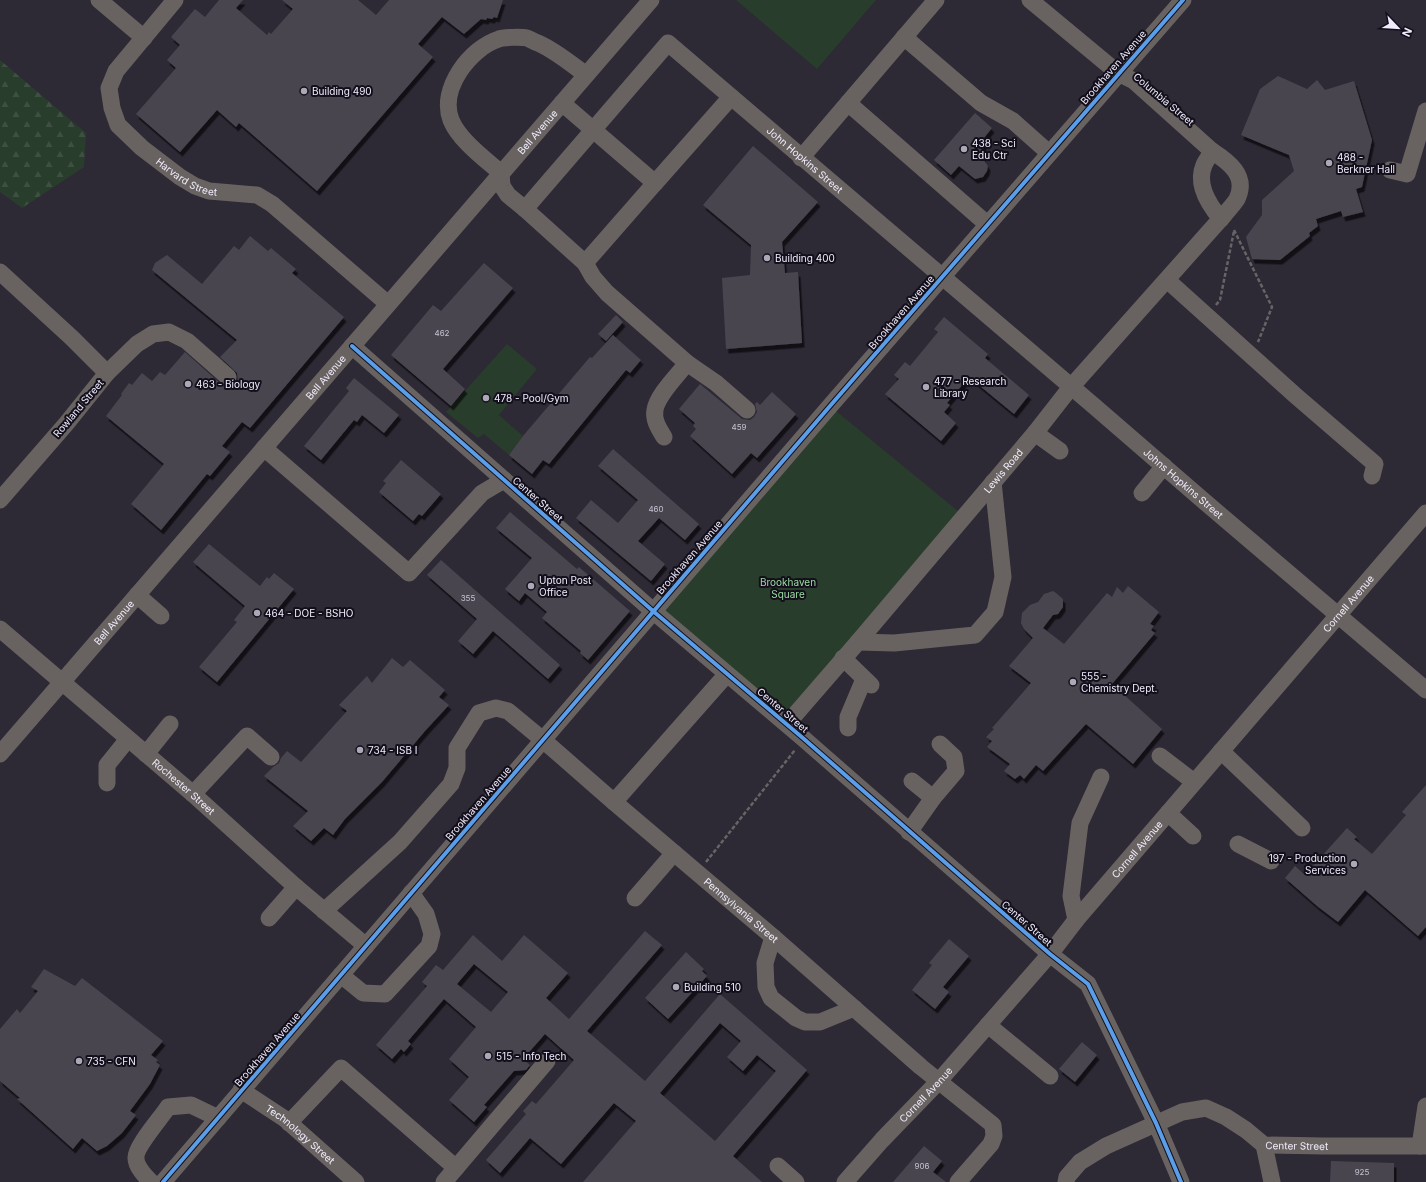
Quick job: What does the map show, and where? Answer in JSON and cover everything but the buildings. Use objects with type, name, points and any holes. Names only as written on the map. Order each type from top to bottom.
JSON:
[{"type":"street","points":[[99,0],[144,38]]},
{"type":"street","name":"Harvard Street","points":[[175,0],[116,71],[109,88],[112,108],[118,125],[142,148],[196,186],[209,191],[257,196],[272,204],[388,304]]},
{"type":"street","name":"Bell Avenue","points":[[0,754],[651,0]]},
{"type":"street","points":[[801,158],[936,0]]},
{"type":"street","name":"Columbia Street","points":[[1030,0],[1118,73],[1134,81],[1212,151],[1225,160],[1237,172],[1241,183]]},
{"type":"street","name":"Brookhaven Avenue","points":[[163,1182],[653,611],[987,224],[1183,0]]},
{"type":"street","points":[[904,37],[981,103],[1013,121],[1049,153]]},
{"type":"street","points":[[586,75],[552,50],[527,38],[500,38],[478,50],[458,73],[452,85],[448,101],[451,119],[457,131],[476,151],[501,173],[502,186],[508,195],[585,263],[593,277],[607,293],[687,363],[716,383],[747,410]]},
{"type":"street","name":"John Hopkins Street","points":[[593,129],[668,43],[942,277]]},
{"type":"street","points":[[585,263],[731,97]]},
{"type":"street","points":[[848,102],[987,224]]},
{"type":"street","points":[[562,103],[655,183]]},
{"type":"street","points":[[1390,170],[1408,174],[1426,111]]},
{"type":"street","points":[[525,209],[593,129]]},
{"type":"street","points":[[1212,151],[1204,165],[1202,183],[1211,206],[1223,216]]},
{"type":"street","name":"Lewis Road","points":[[787,724],[1035,433],[1071,387],[1223,216],[1237,199],[1241,183]]},
{"type":"street","name":"Rowland Street","points":[[0,272],[72,338],[107,373],[66,424],[0,500]]},
{"type":"street","name":"Johns Hopkins Street","points":[[942,277],[1426,690]]},
{"type":"street","points":[[1167,280],[1375,464],[1372,476]]},
{"type":"street","points":[[107,373],[137,344],[153,334],[169,332],[187,342],[228,377]]},
{"type":"street","name":"Center Street","points":[[352,346],[653,611],[787,724],[1050,954],[1088,984],[1156,1123],[1182,1112],[1206,1108],[1226,1117],[1246,1130],[1264,1145],[1423,1146]]},
{"type":"street","points":[[664,437],[656,424],[654,410],[660,396],[687,363]]},
{"type":"street","points":[[1035,433],[1060,451]]},
{"type":"street","points":[[264,448],[409,573],[482,493],[504,480]]},
{"type":"street","points":[[1142,493],[1164,466]]},
{"type":"street","points":[[858,642],[894,642],[975,635],[995,612],[1003,577],[993,482]]},
{"type":"street","name":"Cornell Avenue","points":[[845,1182],[882,1140],[939,1081],[1050,954],[1076,920],[1426,513]]},
{"type":"street","points":[[137,595],[160,616]]},
{"type":"street","name":"Rochester Street","points":[[0,629],[193,794],[296,887],[366,946]]},
{"type":"street","points":[[843,658],[868,682],[848,717],[848,728]]},
{"type":"street","points":[[614,802],[728,674]]},
{"type":"street","name":"Pennsylvania Street","points":[[324,911],[400,842],[451,784],[457,768],[457,748],[479,713],[496,708],[508,711],[939,1081],[993,1125],[994,1136],[991,1144],[958,1182]]},
{"type":"street","points":[[146,754],[170,724]]},
{"type":"street","points":[[193,794],[247,736],[271,757]]},
{"type":"street","points":[[107,783],[107,766],[128,739]]},
{"type":"street","points":[[909,832],[933,798],[956,771],[954,757],[940,744]]},
{"type":"street","points":[[1221,751],[1302,828]]},
{"type":"street","points":[[1160,756],[1194,782]]},
{"type":"street","points":[[1076,920],[1071,896],[1080,823],[1101,777]]},
{"type":"street","points":[[912,781],[933,798]]},
{"type":"street","points":[[1168,813],[1193,836]]},
{"type":"street","points":[[1238,844],[1271,861]]},
{"type":"street","points":[[635,898],[674,853]]},
{"type":"street","points":[[269,918],[296,887]]},
{"type":"street","points":[[341,975],[363,993],[385,994],[429,946],[432,934],[426,914],[411,893]]},
{"type":"street","points":[[773,937],[765,963],[766,987],[771,998],[796,1018],[805,1022],[820,1022],[854,1008]]},
{"type":"street","points":[[988,1025],[1050,1076]]},
{"type":"street","points":[[444,1182],[547,1061]]},
{"type":"street","points":[[289,1123],[341,1068],[456,1168]]},
{"type":"street","name":"Technology Street","points":[[242,1090],[289,1123],[356,1182]]},
{"type":"street","points":[[151,1182],[142,1174],[136,1158],[139,1145],[168,1107],[191,1105],[218,1118]]},
{"type":"street","points":[[1423,1146],[1426,1106]]},
{"type":"street","points":[[1066,1182],[1067,1176],[1080,1162],[1106,1146],[1156,1123],[1181,1182]]},
{"type":"street","points":[[1264,1145],[1272,1182]]},
{"type":"street","points":[[778,1166],[796,1182]]},
{"type":"path","points":[[1223,216],[1234,230],[1272,307],[1252,356]]},
{"type":"path","points":[[1206,316],[1220,300],[1234,230]]},
{"type":"path","points":[[697,872],[804,739]]},
{"type":"green space","points":[[736,0],[876,0],[817,69]]},
{"type":"green space","points":[[0,60],[86,133],[84,167],[22,208],[0,192]]},
{"type":"green space","name":"478 - Pool/Gym","points":[[507,344],[537,369],[499,415],[523,436],[509,455],[484,434],[478,438],[446,412]]},
{"type":"green space","name":"Brookhaven Square","points":[[830,406],[964,516],[787,724],[653,611]]},
{"type":"cycle path","points":[[163,1182],[830,406],[1183,0]]},
{"type":"cycle path","points":[[352,346],[653,611],[804,739],[1050,954],[1088,984],[1156,1123],[1181,1182]]},
{"type":"place","name":"Building 490","points":[[304,91]]},
{"type":"place","name":"438 - Sci Edu Ctr","points":[[964,149]]},
{"type":"place","name":"488 - Berkner Hall","points":[[1329,163]]},
{"type":"place","name":"Building 400","points":[[767,258]]},
{"type":"place","name":"463 - Biology","points":[[188,384]]},
{"type":"place","name":"477 - Research Library","points":[[926,387]]},
{"type":"place","name":"478 - Pool/Gym","points":[[486,398]]},
{"type":"place","name":"Upton Post Office","points":[[531,586]]},
{"type":"place","name":"464 - DOE - BSHO","points":[[257,613]]},
{"type":"place","name":"555 - Chemistry Dept.","points":[[1073,682]]},
{"type":"place","name":"734 - ISB I","points":[[360,750]]},
{"type":"place","name":"197 - Production Services","points":[[1354,864]]},
{"type":"place","name":"Building 510","points":[[676,987]]},
{"type":"place","name":"515 - Info Tech","points":[[488,1056]]},
{"type":"place","name":"735 - CFN","points":[[79,1061]]}]
